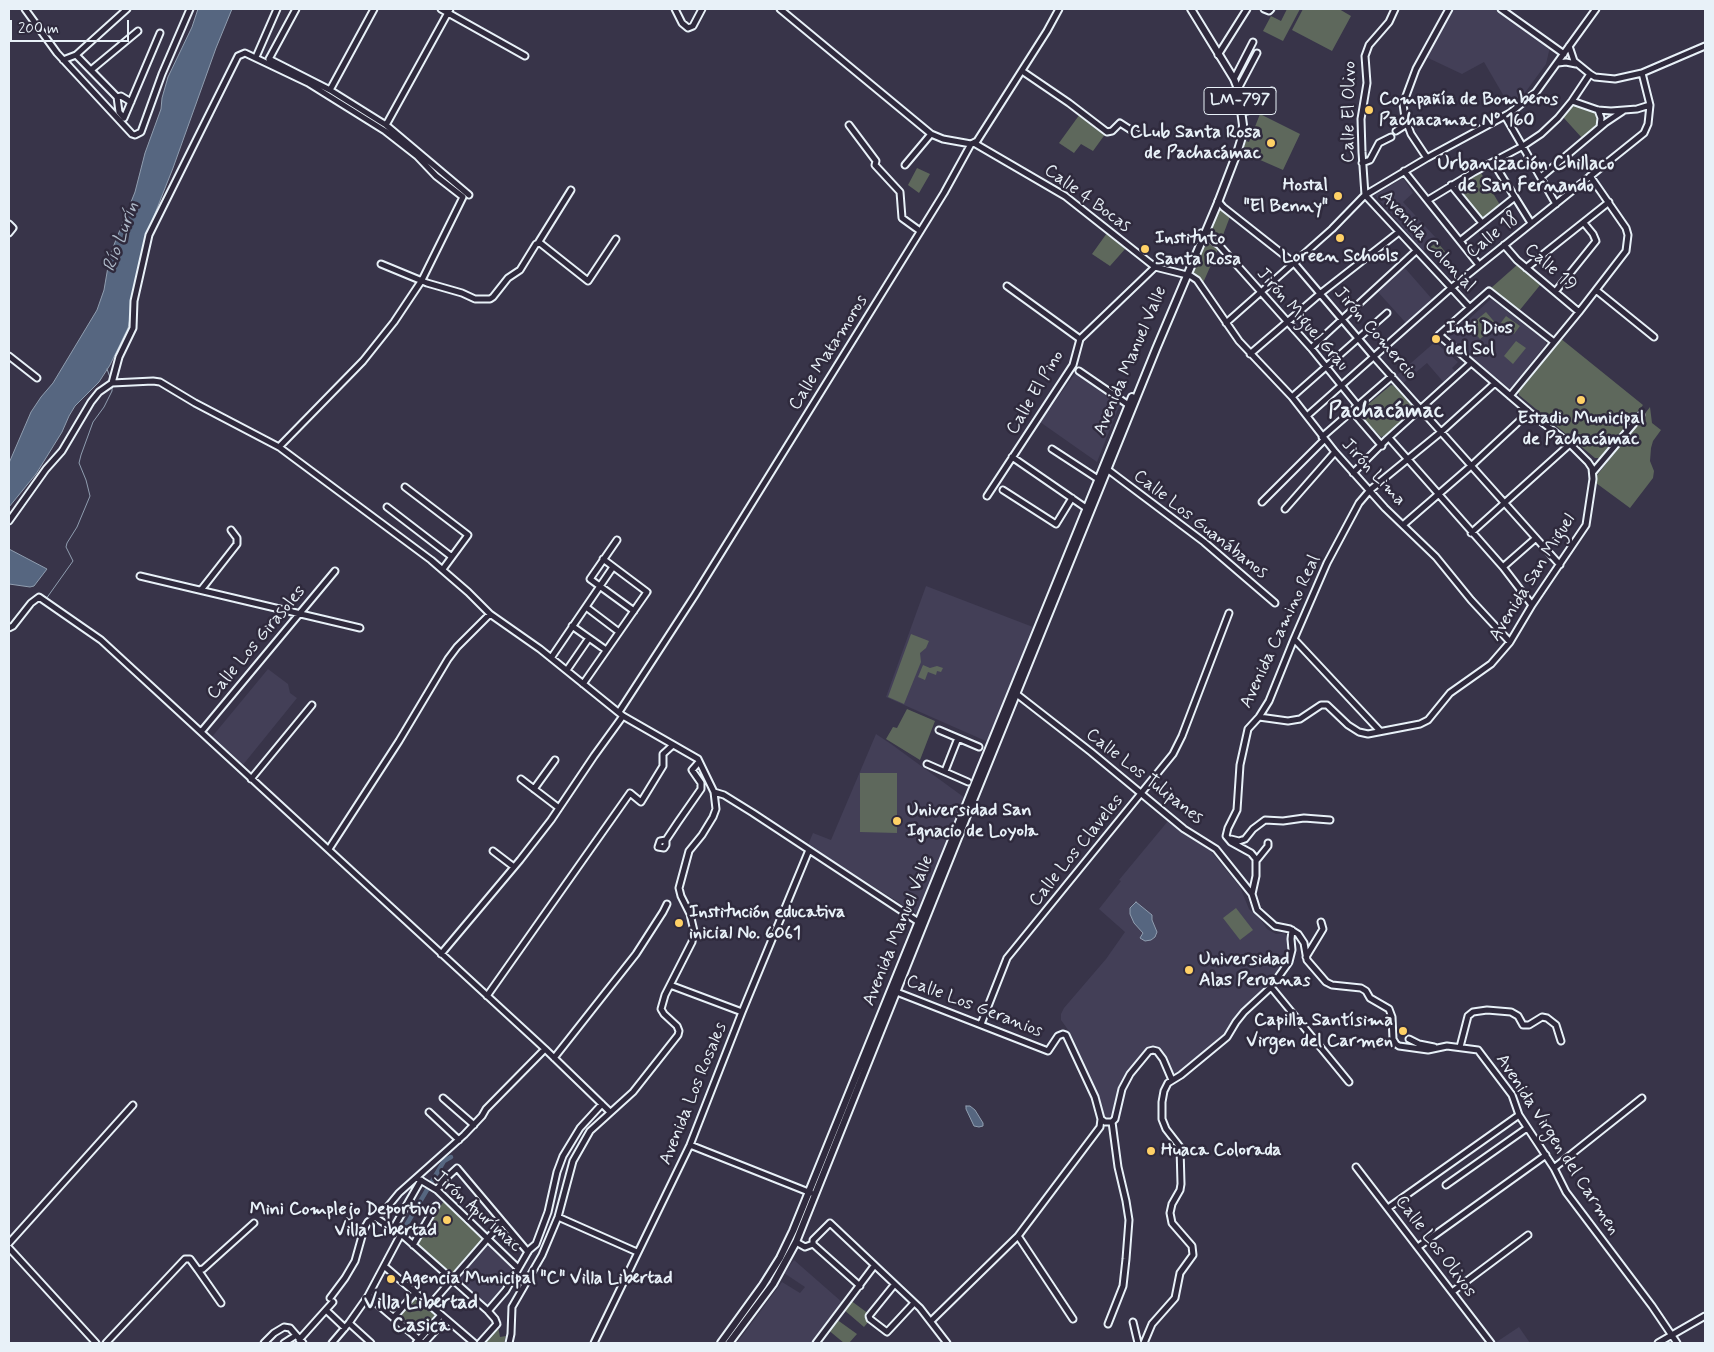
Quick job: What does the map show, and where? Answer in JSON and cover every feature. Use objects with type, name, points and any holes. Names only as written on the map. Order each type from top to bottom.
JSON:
[{"type":"main road","name":"LM-797","points":[[1191,9],[1234,79],[1238,89],[1242,112],[1241,142],[1218,201]]},
{"type":"main road","name":"Avenida Manuel Valle","points":[[1072,550],[1098,479],[1185,275],[1218,205],[1218,201]]},
{"type":"main road","name":"Avenida Manuel Valle","points":[[730,1343],[773,1284],[796,1242],[812,1194],[1014,692],[1107,469],[1130,406]]},
{"type":"main road","name":"Avenida Manuel Valle","points":[[721,1343],[764,1285],[780,1258],[812,1194]]},
{"type":"street","points":[[25,9],[63,60],[132,134],[137,135],[141,132],[162,74],[190,9]]},
{"type":"street","points":[[63,60],[76,55],[127,9]]},
{"type":"street","points":[[256,56],[277,9]]},
{"type":"street","points":[[296,9],[269,58],[330,90],[386,125],[469,195]]},
{"type":"street","points":[[330,90],[374,9]]},
{"type":"street","points":[[440,9],[448,11],[525,56]]},
{"type":"street","points":[[675,9],[682,23],[688,28],[693,26],[702,9]]},
{"type":"street","name":"Calle 4 Bocas","points":[[780,9],[931,134],[973,143],[1065,196],[1155,267],[1185,275]]},
{"type":"street","name":"Calle Matamoros","points":[[441,954],[514,867],[559,808],[594,756],[944,193],[973,143],[1022,71],[1059,9]]},
{"type":"street","points":[[1218,55],[1247,9]]},
{"type":"street","points":[[1264,9],[1269,12],[1271,9]]},
{"type":"street","name":"Calle El Olivo","points":[[1365,195],[1362,163],[1362,111],[1367,83],[1364,56],[1369,45],[1389,22],[1395,9]]},
{"type":"street","points":[[1427,158],[1411,134],[1403,104],[1410,83],[1449,9]]},
{"type":"street","points":[[1500,9],[1564,54]]},
{"type":"street","points":[[1226,323],[1332,230],[1365,195],[1427,158],[1505,116],[1536,92],[1596,9]]},
{"type":"street","points":[[386,125],[448,11]]},
{"type":"street","points":[[91,70],[138,31]]},
{"type":"street","points":[[76,55],[117,97],[118,112],[124,118],[160,33]]},
{"type":"street","points":[[1234,79],[1253,42]]},
{"type":"street","points":[[1569,46],[1571,55],[1577,64],[1590,74],[1595,77],[1615,80],[1642,73],[1705,46]]},
{"type":"street","points":[[112,383],[119,357],[133,328],[134,301],[150,232],[238,56],[245,52],[256,56],[308,83],[385,131],[417,156],[436,176],[464,197],[422,280],[394,322],[363,361],[279,447]]},
{"type":"street","points":[[1238,89],[1257,53]]},
{"type":"street","points":[[1557,63],[1577,64]]},
{"type":"street","points":[[1022,71],[1069,103],[1106,132],[1110,132],[1120,123],[1137,134]]},
{"type":"street","name":"Calle 18","points":[[1307,416],[1451,288],[1644,133],[1648,124],[1650,105],[1642,73]]},
{"type":"street","points":[[1428,200],[1523,146],[1549,126],[1572,101],[1590,74]]},
{"type":"street","points":[[1242,112],[1260,108],[1272,91]]},
{"type":"street","points":[[117,97],[121,96],[131,102]]},
{"type":"street","points":[[1572,101],[1598,110],[1637,110],[1650,105]]},
{"type":"street","points":[[1598,110],[1601,118],[1600,128]]},
{"type":"street","points":[[1541,177],[1623,111]]},
{"type":"street","points":[[1505,116],[1556,204]]},
{"type":"street","points":[[1396,131],[1407,124]]},
{"type":"street","points":[[849,125],[876,161],[875,165],[900,192],[902,218],[920,231]]},
{"type":"street","points":[[905,165],[931,134]]},
{"type":"street","points":[[1362,163],[1370,160],[1379,143],[1390,137]]},
{"type":"street","points":[[1493,162],[1531,223]]},
{"type":"street","points":[[1404,171],[1479,265]]},
{"type":"street","points":[[1510,396],[1626,251],[1628,235],[1626,228],[1590,176]]},
{"type":"street","points":[[1451,186],[1482,223]]},
{"type":"street","points":[[381,264],[475,299],[492,298],[508,278],[520,270],[571,190]]},
{"type":"street","name":"Avenida Colonial","points":[[1365,195],[1470,308]]},
{"type":"street","points":[[1460,241],[1514,197]]},
{"type":"street","name":"Jirón Comercio","points":[[1218,201],[1294,263],[1374,357],[1560,565]]},
{"type":"street","points":[[1526,268],[1609,202]]},
{"type":"street","points":[[1556,292],[1596,241],[1594,234],[1584,222]]},
{"type":"street","points":[[9,224],[13,228],[9,233]]},
{"type":"street","points":[[1250,354],[1321,293],[1399,232]]},
{"type":"street","name":"Jirón Miguel Grau","points":[[1203,234],[1219,245],[1310,348],[1358,406]]},
{"type":"street","points":[[538,243],[588,281],[616,239]]},
{"type":"street","name":"Calle 19","points":[[1504,245],[1526,268],[1579,312]]},
{"type":"street","points":[[1310,348],[1416,251]]},
{"type":"street","name":"Calle El Pino","points":[[987,496],[1073,365],[1080,339],[1155,267]]},
{"type":"street","name":"Jirón Lima","points":[[1185,275],[1193,277],[1200,283],[1226,323],[1250,354],[1292,397],[1334,452],[1436,557],[1471,600],[1510,642]]},
{"type":"street","points":[[1007,286],[1080,339]]},
{"type":"street","points":[[1596,290],[1654,337]]},
{"type":"street","points":[[1554,342],[1489,291],[1439,335],[1529,412],[1570,444],[1588,462],[1593,472],[1641,415]]},
{"type":"street","points":[[1292,397],[1387,313]]},
{"type":"street","points":[[9,356],[37,378]]},
{"type":"street","points":[[1353,473],[1388,438],[1471,363]]},
{"type":"street","points":[[1079,371],[1130,406]]},
{"type":"street","points":[[1262,502],[1323,438],[1392,376]]},
{"type":"street","points":[[9,520],[62,450],[99,392],[112,383],[160,382],[195,403],[279,447],[443,569],[490,614],[567,670],[621,714],[698,759],[714,792],[716,810],[702,835],[689,851],[680,881],[681,896],[690,914],[694,931],[692,942],[670,985],[661,1009],[677,1026],[678,1035],[633,1092],[590,1131],[573,1161],[558,1217],[542,1255],[512,1307],[509,1343]]},
{"type":"street","name":"Avenida Camino Real","points":[[1226,832],[1237,810],[1240,766],[1248,729],[1259,718],[1269,701],[1294,638],[1328,563],[1359,503],[1370,490],[1441,432],[1495,383]]},
{"type":"street","points":[[1352,411],[1382,446]]},
{"type":"street","points":[[1404,525],[1529,412]]},
{"type":"street","points":[[1388,438],[1503,568],[1532,605]]},
{"type":"street","points":[[1472,533],[1570,444]]},
{"type":"street","points":[[1052,449],[1098,479]]},
{"type":"street","points":[[1285,509],[1334,452]]},
{"type":"street","points":[[1012,457],[1086,508]]},
{"type":"street","name":"Calle Los Guanábanos","points":[[1107,469],[1204,542],[1275,603]]},
{"type":"street","name":"Avenida San Miguel","points":[[1259,718],[1288,721],[1300,719],[1321,705],[1327,705],[1348,725],[1359,732],[1368,734],[1420,724],[1428,720],[1450,693],[1491,664],[1510,642],[1532,605],[1586,525],[1593,472]]},
{"type":"street","points":[[405,487],[468,535],[443,569]]},
{"type":"street","points":[[1003,490],[1056,524],[1072,498]]},
{"type":"street","points":[[387,507],[452,557]]},
{"type":"street","points":[[201,590],[237,544],[237,538],[231,530]]},
{"type":"street","points":[[1503,568],[1536,538]]},
{"type":"street","points":[[617,540],[590,579],[634,611]]},
{"type":"street","points":[[583,684],[647,592],[603,560]]},
{"type":"street","points":[[551,658],[614,567]]},
{"type":"street","name":"Calle Los Girasoles","points":[[201,732],[335,571]]},
{"type":"street","points":[[140,576],[360,628]]},
{"type":"street","points":[[9,628],[13,626],[35,598],[42,599],[102,640],[545,1049],[610,1112]]},
{"type":"street","points":[[586,607],[619,632]]},
{"type":"street","name":"Calle Los Claveles","points":[[981,1024],[1007,958],[1172,754],[1182,736],[1229,613]]},
{"type":"street","points":[[329,849],[399,741],[448,658],[490,614]]},
{"type":"street","points":[[572,626],[606,650]]},
{"type":"street","points":[[567,670],[589,638]]},
{"type":"street","points":[[1294,638],[1380,731]]},
{"type":"street","name":"Calle Los Tulipanes","points":[[1014,692],[1184,829],[1216,849],[1252,894]]},
{"type":"street","points":[[252,779],[312,704]]},
{"type":"street","points":[[939,730],[978,747]]},
{"type":"street","points":[[945,772],[958,738]]},
{"type":"street","points":[[487,996],[630,793],[641,802],[663,766],[663,754],[673,744]]},
{"type":"street","points":[[534,789],[555,760]]},
{"type":"street","points":[[666,840],[701,789],[701,783],[692,770],[699,762]]},
{"type":"street","points":[[927,764],[968,782]]},
{"type":"street","points":[[520,779],[559,808]]},
{"type":"street","points":[[714,792],[724,795],[921,923]]},
{"type":"street","points":[[1226,832],[1231,839],[1239,841],[1244,839],[1264,820],[1283,821],[1304,818],[1330,820]]},
{"type":"street","points":[[1226,832],[1228,840],[1251,853],[1256,861],[1256,876],[1252,894],[1257,910],[1277,928],[1292,930],[1298,934],[1304,943],[1306,958],[1328,984],[1361,988],[1366,991],[1370,998],[1389,1009],[1392,1016],[1393,1040],[1397,1045],[1428,1050],[1447,1046],[1460,1047],[1468,1016],[1473,1012],[1487,1010],[1512,1012],[1518,1016],[1523,1025],[1530,1025],[1542,1018],[1547,1018],[1556,1025],[1559,1039],[1561,1040]]},
{"type":"street","points":[[1256,861],[1268,846],[1268,842]]},
{"type":"street","name":"Avenida Los Rosales","points":[[594,1343],[690,1145],[808,850]]},
{"type":"street","points":[[493,851],[514,867]]},
{"type":"street","points":[[554,1058],[636,954],[664,912],[667,904]]},
{"type":"street","points":[[1306,958],[1323,929],[1321,922]]},
{"type":"street","points":[[1144,1343],[1152,1324],[1175,1298],[1180,1273],[1194,1255],[1192,1246],[1172,1223],[1170,1213],[1181,1184],[1180,1147],[1166,1129],[1162,1119],[1164,1091],[1168,1083],[1181,1075],[1227,1037],[1244,1012],[1271,987],[1289,962],[1292,950],[1292,930]]},
{"type":"street","points":[[670,985],[742,1012]]},
{"type":"street","points":[[1271,987],[1349,1082]]},
{"type":"street","name":"Calle Los Geranios","points":[[894,991],[1048,1050],[1058,1036],[1063,1034],[1068,1038],[1095,1097],[1101,1119]]},
{"type":"street","points":[[1409,1039],[1425,1046],[1438,1048]]},
{"type":"street","name":"Avenida Virgen del Carmen","points":[[1460,1047],[1478,1050],[1512,1096],[1519,1115],[1546,1154],[1571,1199],[1652,1306],[1677,1343]]},
{"type":"street","points":[[284,1343],[299,1340],[326,1310],[355,1261],[364,1229],[368,1222],[385,1210],[399,1193],[419,1179],[459,1140],[482,1116],[486,1109],[545,1049]]},
{"type":"street","points":[[1108,1324],[1123,1286],[1128,1220],[1112,1122],[1115,1119],[1122,1089],[1130,1074],[1149,1051],[1157,1051],[1163,1058],[1172,1080]]},
{"type":"street","points":[[443,1098],[474,1124]]},
{"type":"street","points":[[1554,1168],[1642,1098]]},
{"type":"street","points":[[488,1311],[506,1290],[528,1252],[536,1244],[548,1212],[557,1172],[563,1156],[580,1128],[602,1104]]},
{"type":"street","points":[[9,1243],[133,1105]]},
{"type":"street","points":[[429,1112],[459,1140]]},
{"type":"street","points":[[1388,1208],[1519,1115]]},
{"type":"street","points":[[931,1321],[1018,1236],[1100,1127],[1101,1119],[1105,1122],[1112,1122]]},
{"type":"street","points":[[1446,1185],[1527,1128]]},
{"type":"street","points":[[690,1145],[812,1194]]},
{"type":"street","points":[[1418,1248],[1546,1154]]},
{"type":"street","name":"Calle Los Olivos","points":[[1356,1167],[1491,1343]]},
{"type":"street","points":[[438,1190],[443,1180],[457,1168],[528,1252]]},
{"type":"street","points":[[392,1229],[419,1179]]},
{"type":"street","name":"Jirón Apurímac","points":[[419,1179],[438,1190],[518,1268]]},
{"type":"street","points":[[413,1245],[436,1206]]},
{"type":"street","points":[[558,1217],[637,1252]]},
{"type":"street","points":[[376,1218],[401,1234],[495,1319],[497,1324],[480,1343]]},
{"type":"street","points":[[430,1305],[502,1222]]},
{"type":"street","points":[[198,1270],[203,1269],[254,1223]]},
{"type":"street","points":[[813,1244],[812,1240],[830,1223],[931,1321],[947,1343]]},
{"type":"street","points":[[332,1343],[368,1296],[401,1234]]},
{"type":"street","points":[[1452,1292],[1528,1235]]},
{"type":"street","points":[[1018,1236],[1073,1319]]},
{"type":"street","points":[[796,1242],[805,1247],[813,1244]]},
{"type":"street","points":[[813,1244],[860,1286]]},
{"type":"street","points":[[9,1248],[96,1343]]},
{"type":"street","points":[[106,1343],[185,1259],[190,1259],[220,1303]]},
{"type":"street","points":[[384,1266],[474,1343]]},
{"type":"street","points":[[816,1343],[874,1266]]},
{"type":"street","points":[[894,1285],[869,1316],[870,1319],[887,1332],[914,1304]]},
{"type":"street","points":[[394,1317],[415,1293]]},
{"type":"street","points":[[368,1296],[421,1342],[444,1317]]},
{"type":"street","points":[[326,1310],[345,1328]]},
{"type":"street","points":[[1658,1343],[1705,1316]]},
{"type":"street","points":[[1132,1322],[1138,1343]]},
{"type":"street","points":[[349,1323],[371,1343]]},
{"type":"street","points":[[264,1343],[274,1333],[284,1327],[290,1328],[299,1340]]},
{"type":"shaded area","points":[[1452,9],[1495,9],[1550,47],[1546,64],[1524,94],[1509,105],[1484,62],[1462,74],[1426,57]]},
{"type":"shaded area","points":[[1403,178],[1413,193],[1403,202],[1436,238],[1423,251],[1375,195]]},
{"type":"shaded area","points":[[1404,267],[1432,299],[1406,323],[1377,291]]},
{"type":"shaded area","points":[[1491,299],[1545,340],[1546,344],[1510,389],[1448,338]]},
{"type":"shaded area","points":[[1435,342],[1458,362],[1452,368],[1458,374],[1446,385],[1427,363],[1402,384],[1396,376]]},
{"type":"shaded area","points":[[1077,371],[1120,404],[1097,462],[1040,422]]},
{"type":"shaded area","points":[[926,586],[1033,627],[988,742],[886,697]]},
{"type":"shaded area","points":[[268,669],[288,684],[290,693],[297,698],[242,766],[211,738]]},
{"type":"shaded area","name":"Universidad San Ignacio de Loyola","points":[[876,734],[965,798],[917,914],[808,845],[813,833],[831,840]]},
{"type":"shaded area","name":"Universidad Alas Peruanas","points":[[1168,821],[1184,834],[1209,849],[1240,887],[1249,909],[1261,920],[1267,929],[1276,934],[1284,933],[1287,936],[1290,949],[1274,981],[1231,1022],[1224,1038],[1178,1074],[1174,1074],[1158,1048],[1154,1047],[1144,1051],[1120,1084],[1112,1114],[1106,1117],[1103,1115],[1099,1097],[1071,1034],[1061,1020],[1061,1014],[1106,959],[1125,932],[1099,909],[1121,881],[1119,880]]},
{"type":"shaded area","points":[[486,1244],[489,1244],[514,1270],[506,1285],[487,1307],[457,1280]]},
{"type":"shaded area","points":[[794,1260],[843,1303],[813,1343],[737,1343],[782,1282],[800,1293],[805,1287],[784,1273]]},
{"type":"shaded area","points":[[1519,1327],[1530,1343],[1495,1343]]},
{"type":"green space","points":[[1287,9],[1300,9],[1283,41],[1263,31],[1271,16],[1281,21]]},
{"type":"green space","points":[[1303,9],[1339,9],[1351,16],[1332,51],[1292,30]]},
{"type":"green space","points":[[1574,105],[1594,111],[1599,117],[1598,124],[1582,138],[1563,117]]},
{"type":"green space","points":[[1080,114],[1106,133],[1093,151],[1081,144],[1074,153],[1059,143]]},
{"type":"green space","name":"CLub Santa Rosa de Pachacámac","points":[[1260,114],[1300,134],[1283,170],[1242,152],[1246,141],[1249,142]]},
{"type":"green space","points":[[917,168],[930,174],[919,193],[908,185]]},
{"type":"green space","points":[[1481,173],[1500,205],[1482,219],[1456,188],[1456,186]]},
{"type":"green space","points":[[1219,206],[1231,214],[1220,243],[1208,231],[1213,224]]},
{"type":"green space","points":[[1107,233],[1126,248],[1110,266],[1092,254]]},
{"type":"green space","points":[[1206,240],[1216,245],[1218,249],[1203,283],[1201,279],[1191,272]]},
{"type":"green space","points":[[1437,242],[1448,255],[1440,262],[1428,249]]},
{"type":"green space","points":[[1517,265],[1541,284],[1519,311],[1491,288]]},
{"type":"green space","points":[[1486,312],[1497,325],[1480,339],[1469,326]]},
{"type":"green space","points":[[1506,316],[1520,326],[1514,334],[1500,324]]},
{"type":"green space","name":"Estadio Municipal de Pachacámac","points":[[1560,338],[1643,405],[1601,458],[1595,458],[1519,395],[1518,390]]},
{"type":"green space","points":[[1516,341],[1526,348],[1513,364],[1504,356]]},
{"type":"green space","points":[[1391,385],[1396,386],[1413,406],[1413,409],[1386,435],[1381,437],[1361,417],[1359,412]]},
{"type":"green space","points":[[1650,407],[1652,423],[1661,430],[1653,441],[1651,448],[1650,461],[1654,471],[1653,478],[1630,508],[1596,483],[1595,478]]},
{"type":"green space","points":[[911,634],[929,641],[926,648],[920,653],[921,662],[904,704],[888,697]]},
{"type":"green space","points":[[923,665],[930,668],[937,666],[943,668],[941,672],[937,671],[936,675],[928,672],[925,680],[918,677]]},
{"type":"green space","points":[[907,709],[935,721],[920,760],[886,739],[893,727],[897,728]]},
{"type":"green space","points":[[860,773],[897,773],[897,833],[860,832]]},
{"type":"green space","points":[[1236,908],[1253,930],[1240,940],[1223,918]]},
{"type":"green space","name":"Mini Complejo Deportivo Villa Libertad","points":[[444,1201],[483,1239],[451,1275],[415,1243]]},
{"type":"green space","points":[[415,1295],[438,1315],[418,1337],[396,1317]]},
{"type":"green space","points":[[850,1300],[869,1314],[870,1320],[864,1327],[843,1309]]},
{"type":"green space","points":[[836,1319],[857,1334],[849,1343],[844,1343],[827,1329]]},
{"type":"green space","points":[[498,1326],[500,1337],[506,1336],[504,1343],[482,1343]]},
{"type":"water","name":"Río Lurín","points":[[198,9],[232,9],[148,231],[128,328],[110,365],[99,382],[75,406],[62,432],[36,474],[9,507],[9,463],[31,412],[53,383],[97,310],[104,290],[110,255],[135,192],[145,153],[161,109],[168,77],[192,27]]},
{"type":"water","points":[[9,549],[47,569],[34,586],[9,584]]},
{"type":"water","points":[[1136,902],[1152,915],[1157,932],[1151,940],[1145,941],[1140,938],[1143,933],[1134,923],[1130,914],[1130,908]]},
{"type":"water","points":[[966,1106],[970,1106],[975,1110],[983,1126],[974,1126]]},
{"type":"waterway","points":[[107,369],[111,380]]},
{"type":"waterway","points":[[67,613],[46,599],[73,561],[66,547],[67,543],[77,527],[90,496],[79,463],[93,422],[104,407],[112,391],[112,386]]},
{"type":"waterway","points":[[401,1234],[444,1161],[451,1157]]},
{"type":"place","name":"Compañía de Bomberos Pachacamac Nº 160","points":[[1369,110]]},
{"type":"place","name":"CLub Santa Rosa de Pachacámac","points":[[1271,143]]},
{"type":"place","name":"Hostal \"El Benny\"","points":[[1338,196]]},
{"type":"place","name":"Loreen Schools","points":[[1340,238]]},
{"type":"place","name":"Instituto Santa Rosa","points":[[1145,249]]},
{"type":"place","name":"Inti Dios del Sol","points":[[1436,339]]},
{"type":"place","name":"Estadio Municipal de Pachacámac","points":[[1581,400]]},
{"type":"place","name":"Universidad San Ignacio de Loyola","points":[[897,821]]},
{"type":"place","name":"Institución educativa inicial No. 6061","points":[[679,923]]},
{"type":"place","name":"Universidad Alas Peruanas","points":[[1189,970]]},
{"type":"place","name":"Capilla Santísima Virgen del Carmen","points":[[1403,1031]]},
{"type":"place","name":"Huaca Colorada","points":[[1151,1151]]},
{"type":"place","name":"Mini Complejo Deportivo Villa Libertad","points":[[447,1220]]},
{"type":"place","name":"Agencia Municipal \"C\" Villa Libertad","points":[[391,1279]]},
{"type":"district","name":"Urbanización Chillaco de San Fernando","points":[[1526,176]]},
{"type":"district","name":"Pachacámac","points":[[1386,412]]},
{"type":"district","name":"Villa Libertad Casica","points":[[421,1316]]}]
